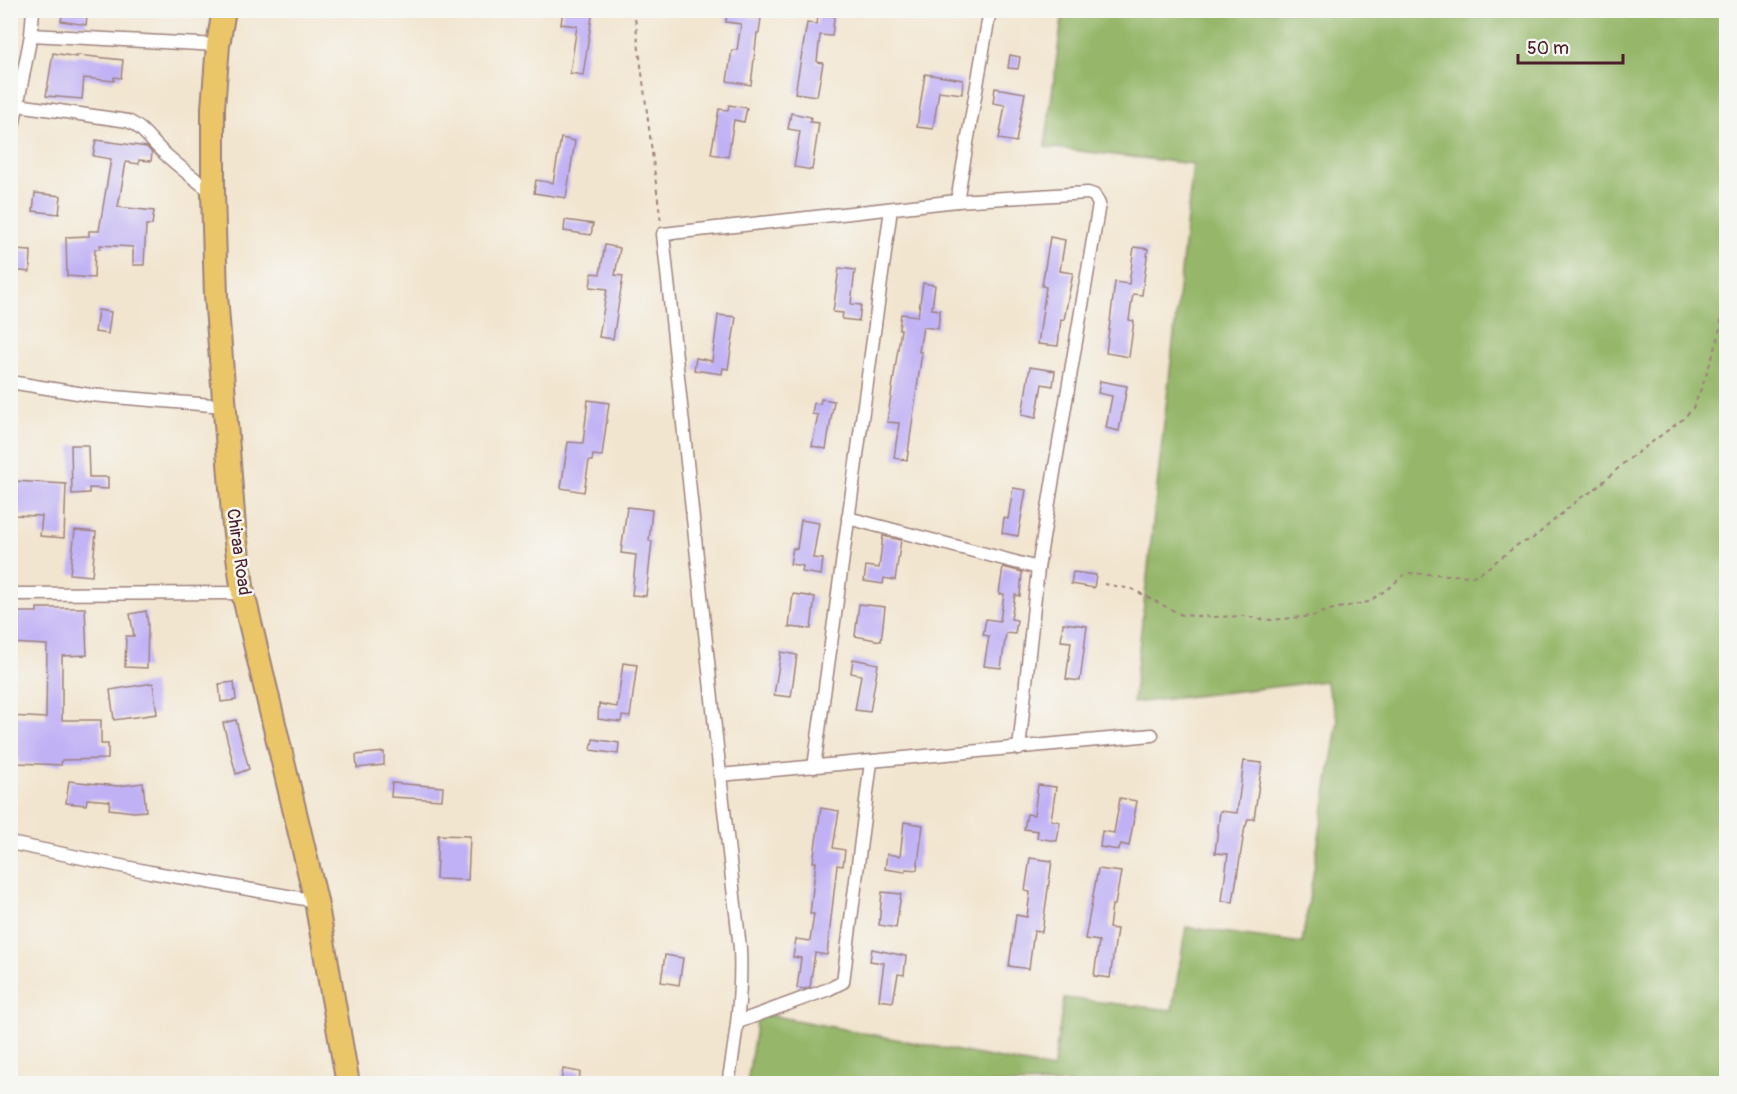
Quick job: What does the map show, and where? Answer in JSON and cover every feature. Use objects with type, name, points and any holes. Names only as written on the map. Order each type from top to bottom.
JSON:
[{"type":"highway","name":"Chiraa Road","points":[[224,10],[218,45],[213,108],[213,193],[216,295],[234,527],[243,593],[316,901],[348,1083]]},
{"type":"street","points":[[10,142],[31,35],[33,10]]},
{"type":"street","points":[[957,201],[990,10]]},
{"type":"street","points":[[31,35],[218,45]]},
{"type":"street","points":[[18,105],[128,121],[148,135],[162,152],[213,193]]},
{"type":"street","points":[[728,1083],[738,1022],[740,948],[663,234],[957,201],[1088,193],[1094,195],[1099,204],[1038,568],[1019,749]]},
{"type":"street","points":[[814,767],[891,209]]},
{"type":"street","points":[[10,382],[90,395],[224,406]]},
{"type":"street","points":[[848,518],[1038,568]]},
{"type":"street","points":[[10,594],[243,593]]},
{"type":"street","points":[[720,775],[1152,735]]},
{"type":"street","points":[[738,1022],[843,982],[871,762]]},
{"type":"street","points":[[10,843],[150,872],[316,901]]},
{"type":"path","points":[[634,10],[663,234]]},
{"type":"path","points":[[1104,584],[1132,589],[1182,615],[1245,616],[1272,620],[1313,616],[1329,610],[1368,602],[1406,573],[1473,576],[1481,573],[1520,543],[1531,540],[1580,498],[1594,490],[1624,462],[1683,419],[1693,408],[1703,384],[1718,340],[1721,321],[1726,315]]},
{"type":"green space","points":[[1063,11],[1726,11],[1726,1083],[747,1084],[758,1013],[1053,1069],[1064,998],[1172,1010],[1186,927],[1302,943],[1338,720],[1325,681],[1133,703],[1193,164],[1045,147]]},
{"type":"building","points":[[63,10],[88,10],[86,25],[61,21]]},
{"type":"building","points":[[563,10],[593,10],[583,75],[570,73],[577,26],[561,24]]},
{"type":"building","points":[[727,10],[749,10],[749,17],[761,18],[751,85],[727,81],[732,50],[737,50],[741,24],[726,22]]},
{"type":"building","points":[[819,10],[835,10],[832,36],[820,35],[817,62],[823,63],[817,96],[795,93],[807,23],[817,24]]},
{"type":"building","points":[[53,53],[123,60],[121,78],[114,77],[114,81],[84,78],[82,99],[46,96]]},
{"type":"building","points":[[1010,55],[1020,57],[1018,69],[1008,68]]},
{"type":"building","points":[[925,74],[963,80],[962,94],[939,91],[933,129],[917,127]]},
{"type":"building","points":[[995,88],[1025,93],[1016,142],[999,139],[1005,105],[993,103]]},
{"type":"building","points":[[729,105],[747,108],[744,122],[734,120],[728,157],[711,154],[719,109],[728,110]]},
{"type":"building","points":[[791,113],[811,117],[810,122],[819,123],[812,170],[794,167],[800,131],[788,129]]},
{"type":"building","points":[[561,138],[575,141],[566,198],[534,193],[536,180],[553,183]]},
{"type":"building","points":[[96,140],[147,147],[152,153],[151,161],[139,160],[139,164],[126,162],[118,207],[154,211],[152,225],[146,225],[144,265],[133,265],[133,247],[100,245],[100,249],[95,249],[94,278],[67,276],[66,237],[89,236],[89,231],[99,231],[111,159],[93,156]]},
{"type":"building","points":[[35,193],[61,196],[59,214],[33,211]]},
{"type":"building","points":[[565,220],[593,224],[591,235],[564,231]]},
{"type":"building","points":[[1050,237],[1065,240],[1060,271],[1073,273],[1064,320],[1061,319],[1058,346],[1038,344],[1046,287],[1042,286]]},
{"type":"building","points":[[605,245],[620,248],[615,275],[623,276],[613,339],[599,337],[607,289],[590,287],[592,273],[600,274]]},
{"type":"building","points":[[1134,247],[1148,249],[1142,295],[1133,294],[1129,320],[1134,321],[1129,357],[1106,353],[1115,282],[1129,284]]},
{"type":"building","points":[[13,250],[31,251],[30,272],[12,270]]},
{"type":"building","points":[[839,268],[855,270],[851,304],[861,305],[859,321],[842,319],[843,313],[833,312]]},
{"type":"building","points":[[923,283],[935,285],[932,309],[940,310],[938,329],[923,327],[919,352],[922,352],[907,460],[894,458],[899,423],[887,422],[901,329],[899,329],[901,314],[918,316]]},
{"type":"building","points":[[98,310],[111,312],[108,334],[95,332]]},
{"type":"building","points":[[718,315],[736,317],[728,369],[723,368],[722,374],[694,370],[696,358],[712,361]]},
{"type":"building","points":[[1030,367],[1055,371],[1053,386],[1042,384],[1036,418],[1022,415]]},
{"type":"building","points":[[1100,381],[1127,386],[1119,431],[1106,428],[1112,396],[1098,393]]},
{"type":"building","points":[[821,399],[834,401],[826,449],[812,446],[818,415],[812,414],[814,403],[820,404]]},
{"type":"building","points":[[588,400],[609,403],[602,456],[593,455],[592,461],[589,461],[584,492],[561,488],[568,442],[583,443]]},
{"type":"building","points":[[71,445],[88,445],[89,477],[108,477],[108,489],[89,488],[89,493],[72,494]]},
{"type":"building","points":[[13,481],[66,484],[64,538],[40,536],[42,516],[10,515]]},
{"type":"building","points":[[1013,488],[1026,490],[1018,536],[1002,533],[1004,518],[1008,519]]},
{"type":"building","points":[[627,507],[652,510],[649,541],[652,541],[646,596],[632,595],[636,555],[621,553]]},
{"type":"building","points":[[801,520],[819,523],[813,558],[823,559],[821,575],[802,572],[803,566],[790,564],[793,548],[797,549]]},
{"type":"building","points":[[75,530],[96,532],[92,576],[70,574]]},
{"type":"building","points":[[883,536],[901,540],[895,580],[884,578],[883,584],[864,581],[866,566],[879,568]]},
{"type":"building","points":[[1003,567],[1022,572],[1020,596],[1015,595],[1011,619],[1017,620],[1015,634],[1006,633],[1001,668],[984,666],[989,636],[983,635],[986,619],[1000,621],[1004,594],[999,594]]},
{"type":"building","points":[[1073,572],[1096,575],[1094,588],[1071,584]]},
{"type":"building","points":[[793,594],[815,597],[811,629],[789,627]]},
{"type":"building","points":[[859,604],[885,607],[881,641],[855,636]]},
{"type":"building","points":[[37,608],[85,608],[87,655],[62,656],[62,720],[101,720],[101,744],[108,744],[108,759],[62,760],[61,765],[18,763],[18,756],[10,756],[10,716],[46,718],[47,645],[10,643],[10,612],[37,612]]},
{"type":"building","points":[[146,611],[147,668],[125,667],[126,636],[134,636],[130,614]]},
{"type":"building","points":[[1063,623],[1087,626],[1080,681],[1066,679],[1071,642],[1061,641]]},
{"type":"building","points":[[781,652],[797,655],[791,697],[774,695]]},
{"type":"building","points":[[853,659],[878,664],[870,712],[855,710],[861,675],[851,673]]},
{"type":"building","points":[[623,663],[637,665],[630,717],[622,716],[621,722],[598,719],[599,704],[617,707]]},
{"type":"building","points":[[234,682],[236,700],[221,702],[219,684]]},
{"type":"building","points":[[153,683],[157,714],[114,720],[110,690]]},
{"type":"building","points":[[236,720],[249,769],[236,774],[223,723]]},
{"type":"building","points":[[593,739],[619,743],[618,754],[591,750]]},
{"type":"building","points":[[384,752],[384,765],[357,768],[356,755]]},
{"type":"building","points":[[1244,761],[1262,763],[1254,819],[1248,819],[1245,826],[1233,902],[1222,901],[1228,854],[1215,853],[1220,811],[1237,813]]},
{"type":"building","points":[[69,781],[118,786],[143,783],[146,811],[109,809],[110,801],[87,799],[86,805],[66,803]]},
{"type":"building","points":[[392,783],[443,787],[442,800],[391,797]]},
{"type":"building","points":[[1038,785],[1056,787],[1051,820],[1060,822],[1057,841],[1037,838],[1038,831],[1024,829],[1027,814],[1034,815]]},
{"type":"building","points":[[1120,798],[1137,801],[1129,846],[1121,844],[1119,850],[1100,847],[1102,831],[1114,833]]},
{"type":"building","points":[[821,808],[839,811],[833,848],[845,850],[843,866],[837,865],[827,955],[815,953],[810,987],[805,989],[797,988],[801,958],[793,957],[796,939],[810,941],[814,914],[810,914],[816,862],[813,862]]},
{"type":"building","points":[[904,822],[923,825],[917,870],[906,869],[905,872],[885,869],[887,854],[900,856]]},
{"type":"building","points":[[438,835],[470,836],[468,880],[436,879]]},
{"type":"building","points":[[1030,858],[1052,861],[1042,932],[1034,931],[1029,969],[1009,966],[1016,915],[1027,917],[1030,892],[1025,891]]},
{"type":"building","points":[[1098,869],[1121,872],[1115,905],[1112,905],[1109,928],[1117,929],[1110,978],[1094,976],[1099,941],[1085,939]]},
{"type":"building","points":[[882,892],[901,894],[896,928],[879,925]]},
{"type":"building","points":[[872,949],[906,956],[904,975],[898,974],[893,1002],[879,1000],[884,963],[870,961]]},
{"type":"building","points":[[665,955],[683,958],[679,985],[661,982]]},
{"type":"building","points":[[563,1069],[580,1072],[579,1083],[561,1083]]}]
